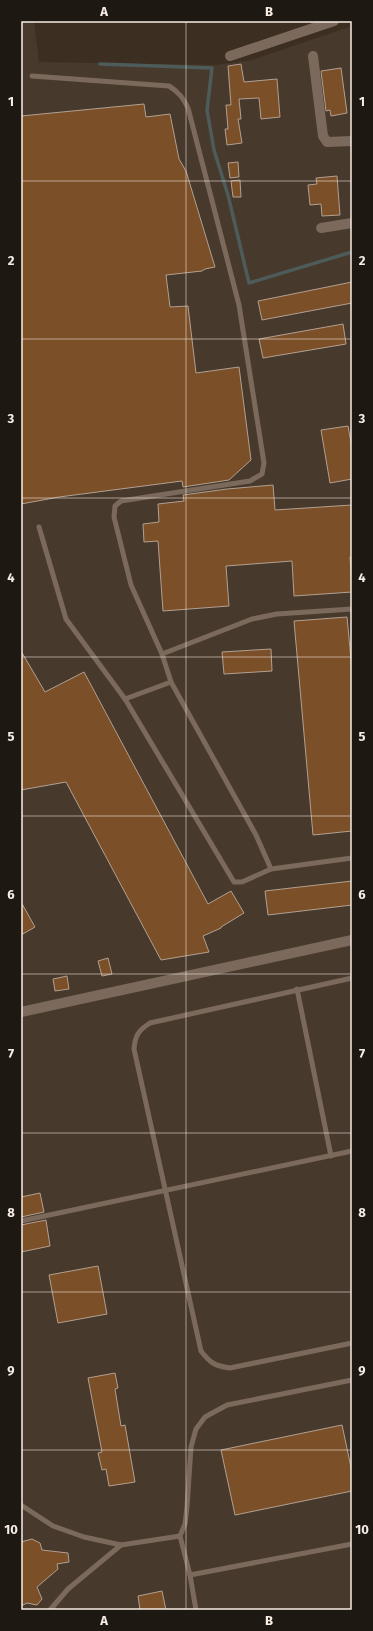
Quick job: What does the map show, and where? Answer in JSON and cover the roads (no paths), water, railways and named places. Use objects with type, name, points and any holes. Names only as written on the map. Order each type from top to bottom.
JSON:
[{"type":"street","points":[[230,56],[334,21]]},
{"type":"street","points":[[313,56],[323,136],[327,142],[352,141]]},
{"type":"street","points":[[321,228],[352,223]]},
{"type":"street","points":[[21,1012],[352,940]]},
{"type":"lane","points":[[32,76],[169,86],[177,91],[184,99],[188,108],[239,305],[264,463],[262,474],[250,481],[121,501],[115,506],[114,517],[131,585],[162,654],[171,682],[256,835],[271,869]]},
{"type":"lane","points":[[39,527],[66,619],[125,699],[234,882],[242,882],[271,869],[352,858]]},
{"type":"lane","points":[[162,654],[252,619],[277,614],[352,609]]},
{"type":"lane","points":[[125,699],[171,682]]},
{"type":"lane","points":[[352,978],[297,989],[150,1023],[140,1029],[134,1039],[134,1049],[201,1351],[207,1359],[218,1366],[230,1368],[352,1343]]},
{"type":"lane","points":[[297,989],[331,1156]]},
{"type":"lane","points":[[21,1221],[352,1151]]},
{"type":"lane","points":[[196,1610],[190,1575],[180,1536],[187,1507],[191,1447],[196,1429],[205,1416],[227,1405],[352,1380]]},
{"type":"lane","points":[[21,1505],[53,1526],[84,1537],[121,1544],[180,1536]]},
{"type":"lane","points":[[50,1610],[68,1589],[121,1544]]},
{"type":"lane","points":[[190,1575],[352,1544]]},
{"type":"waterway","points":[[100,64],[212,68],[207,110],[214,150],[228,195],[249,283],[352,252]]}]
